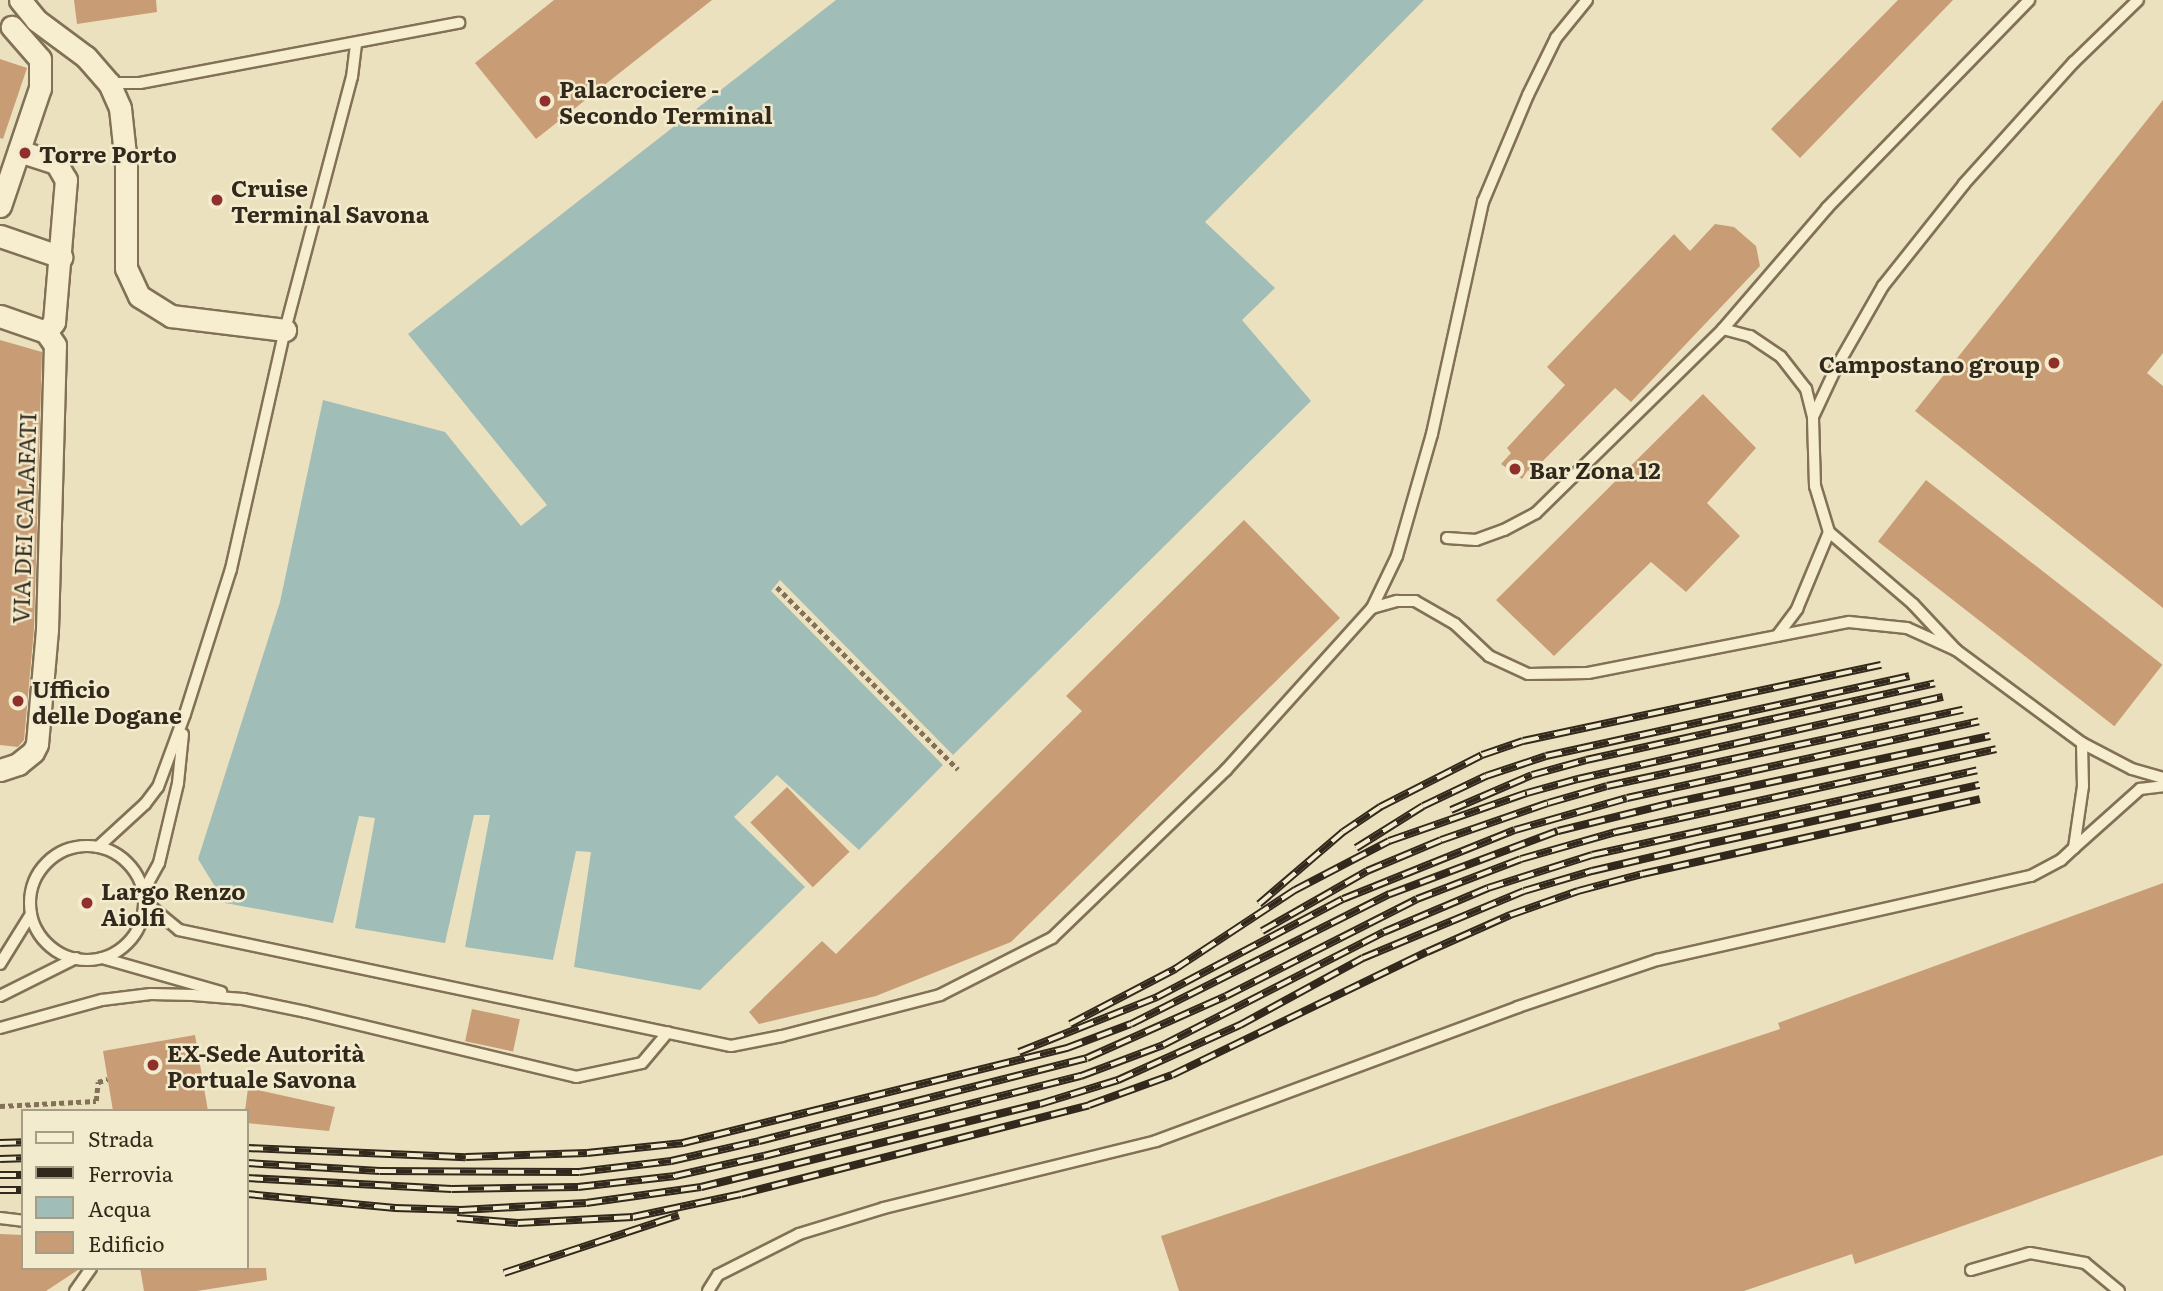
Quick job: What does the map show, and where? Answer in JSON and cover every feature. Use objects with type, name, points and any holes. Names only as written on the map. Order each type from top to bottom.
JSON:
[{"type":"street","points":[[20,0],[36,20],[60,35],[86,57],[109,83],[120,108],[126,164],[126,268],[139,296],[171,316],[285,330]]},
{"type":"street","points":[[6,24],[60,35]]},
{"type":"street","points":[[0,206],[40,88],[40,59],[6,24]]},
{"type":"street","points":[[0,316],[46,332],[54,322],[66,180],[56,163],[19,151]]},
{"type":"street","points":[[0,236],[61,257]]},
{"type":"street","name":"VIA DEI CALAFATI","points":[[0,770],[18,764],[33,752],[37,744],[47,630],[55,345],[46,332]]},
{"type":"lane","points":[[76,958],[47,942],[31,914],[30,901],[35,879],[47,862],[76,847],[98,847],[128,863],[143,897],[179,930],[731,1045],[782,1037],[940,995],[1052,938],[1226,769],[1372,608],[1403,539],[1432,434],[1483,202],[1528,95],[1556,38],[1587,0]]},
{"type":"lane","points":[[1447,538],[1476,540],[1504,530],[1536,513],[1723,329],[1828,208],[2029,0]]},
{"type":"lane","points":[[1813,417],[1836,368],[1883,285],[1964,184],[2074,62],[2137,0]]},
{"type":"lane","points":[[109,83],[140,83],[459,23]]},
{"type":"lane","points":[[98,847],[145,804],[158,787],[185,714],[231,569],[285,330],[352,77],[356,43]]},
{"type":"lane","points":[[1723,329],[1750,336],[1781,357],[1806,389],[1813,417],[1815,486],[1829,532],[1913,604],[1956,650],[2082,743],[2132,769],[2163,778]]},
{"type":"lane","points":[[1777,636],[1797,609],[1829,532]]},
{"type":"lane","points":[[1372,608],[1397,601],[1415,601],[1455,624],[1489,656],[1528,674],[1588,673],[1849,622],[1907,628],[1956,650]]},
{"type":"lane","points":[[100,958],[117,951],[131,938],[141,921],[143,897],[159,863],[178,783],[185,714]]},
{"type":"lane","points":[[2074,848],[2083,786],[2082,743]]},
{"type":"lane","points":[[708,1291],[718,1275],[799,1234],[884,1208],[1156,1141],[1518,1007],[1657,960],[2031,876],[2061,860],[2140,789],[2163,786]]},
{"type":"lane","points":[[0,964],[31,914]]},
{"type":"lane","points":[[0,996],[76,958],[100,958],[243,999],[576,1077],[642,1063],[668,1032]]},
{"type":"lane","points":[[0,1028],[102,1000],[151,994],[243,999]]},
{"type":"lane","points":[[0,1218],[21,1221]]},
{"type":"lane","points":[[1971,1269],[2030,1253],[2085,1263],[2119,1291]]},
{"type":"lane","points":[[75,1291],[91,1270]]},
{"type":"path","points":[[777,587],[958,769]]},
{"type":"path","points":[[0,1105],[96,1101],[98,1082],[108,1079]]},
{"type":"water","points":[[836,0],[1424,0],[1205,222],[1275,288],[1242,320],[1311,401],[953,755],[780,580],[771,591],[943,765],[859,850],[777,775],[734,817],[805,887],[700,990],[574,967],[591,852],[576,851],[553,960],[465,947],[490,815],[474,815],[445,943],[355,928],[375,818],[359,816],[333,923],[225,903],[198,859],[280,602],[323,400],[445,432],[521,526],[547,505],[408,334]]},
{"type":"building","points":[[74,0],[156,0],[157,12],[77,24]]},
{"type":"building","name":"Palacrociere - Secondo Terminal","points":[[554,0],[712,0],[536,139],[475,63]]},
{"type":"building","points":[[1898,0],[1953,0],[1800,158],[1771,129]]},
{"type":"building","points":[[0,59],[27,68],[3,139],[0,138]]},
{"type":"building","name":"Campostano group","points":[[2163,100],[2163,353],[2147,373],[2163,386],[2163,608],[1915,411]]},
{"type":"building","points":[[1715,224],[1734,227],[1756,246],[1760,266],[1631,402],[1615,388],[1531,473],[1528,470],[1522,479],[1501,464],[1511,453],[1507,448],[1565,385],[1547,367],[1674,234],[1690,251]]},
{"type":"building","points":[[0,340],[42,352],[34,629],[24,740],[18,747],[0,745]]},
{"type":"building","points":[[1703,394],[1756,448],[1707,503],[1740,536],[1686,592],[1651,562],[1554,656],[1496,600]]},
{"type":"building","points":[[1926,480],[2162,665],[2114,726],[1878,541]]},
{"type":"building","points":[[1244,520],[1340,618],[1011,942],[876,996],[759,1024],[749,1012],[822,941],[836,954],[1082,711],[1066,696]]},
{"type":"building","points":[[787,787],[850,852],[813,887],[750,822]]},
{"type":"building","points":[[2163,883],[2163,1155],[1855,1264],[1852,1254],[1744,1291],[1179,1291],[1161,1236],[1780,1029],[1778,1023]]},
{"type":"building","points":[[472,1009],[520,1019],[513,1051],[465,1041]]},
{"type":"building","name":"EX-Sede Autorità Portuale Savona","points":[[195,1035],[208,1109],[113,1109],[103,1051]]},
{"type":"building","points":[[248,1088],[335,1107],[329,1131],[248,1123],[248,1109],[245,1109]]},
{"type":"building","points":[[0,1234],[21,1235],[21,1270],[78,1270],[46,1291],[0,1291]]},
{"type":"building","points":[[266,1268],[267,1280],[197,1291],[144,1291],[140,1270]]},
{"type":"railway","points":[[1259,904],[1343,832],[1380,807],[1482,755],[1523,741],[1881,665]]},
{"type":"railway","points":[[1356,848],[1423,806],[1486,776],[1546,756],[1909,676]]},
{"type":"railway","points":[[1451,810],[1532,775],[1586,760],[1935,683]]},
{"type":"railway","points":[[1070,1024],[1175,969],[1295,890],[1389,841],[1527,793],[1578,779],[1943,697]]},
{"type":"railway","points":[[1262,931],[1367,871],[1441,840],[1548,803],[1607,786],[1963,710]]},
{"type":"railway","points":[[1019,1052],[1157,997],[1343,899],[1515,830],[1627,798],[1979,721]]},
{"type":"railway","points":[[248,1148],[466,1157],[587,1153],[683,1143],[1067,1048],[1131,1024],[1390,894],[1558,831],[1672,803],[1990,736]]},
{"type":"railway","points":[[248,1163],[380,1171],[579,1172],[671,1161],[759,1141],[1087,1058],[1226,996],[1417,899],[1521,859],[1616,832],[1996,749]]},
{"type":"railway","points":[[248,1178],[452,1189],[578,1187],[675,1176],[764,1156],[1081,1076],[1163,1045],[1384,932],[1488,888],[1592,855],[1977,770]]},
{"type":"railway","points":[[248,1194],[395,1208],[461,1210],[586,1203],[701,1187],[1040,1104],[1118,1080],[1240,1025],[1363,958],[1524,891],[1592,871],[1694,847],[1979,785]]},
{"type":"railway","points":[[457,1218],[518,1223],[633,1217],[741,1194],[1089,1105],[1172,1075],[1427,952],[1510,915],[1578,891],[1642,874],[1980,799]]},
{"type":"railway","points":[[0,1143],[21,1142]]},
{"type":"railway","points":[[0,1159],[21,1158]]},
{"type":"railway","points":[[0,1175],[21,1175]]},
{"type":"railway","points":[[0,1190],[21,1190]]},
{"type":"railway","points":[[504,1273],[679,1215]]},
{"type":"place","name":"Palacrociere - Secondo Terminal","points":[[545,101]]},
{"type":"place","name":"Torre Porto","points":[[25,153]]},
{"type":"place","name":"Cruise Terminal Savona","points":[[217,200]]},
{"type":"place","name":"Campostano group","points":[[2054,363]]},
{"type":"place","name":"Bar Zona 12","points":[[1515,469]]},
{"type":"place","name":"Ufficio delle Dogane","points":[[18,701]]},
{"type":"place","name":"Largo Renzo Aiolfi","points":[[87,903]]},
{"type":"place","name":"EX-Sede Autorità Portuale Savona","points":[[153,1065]]}]
